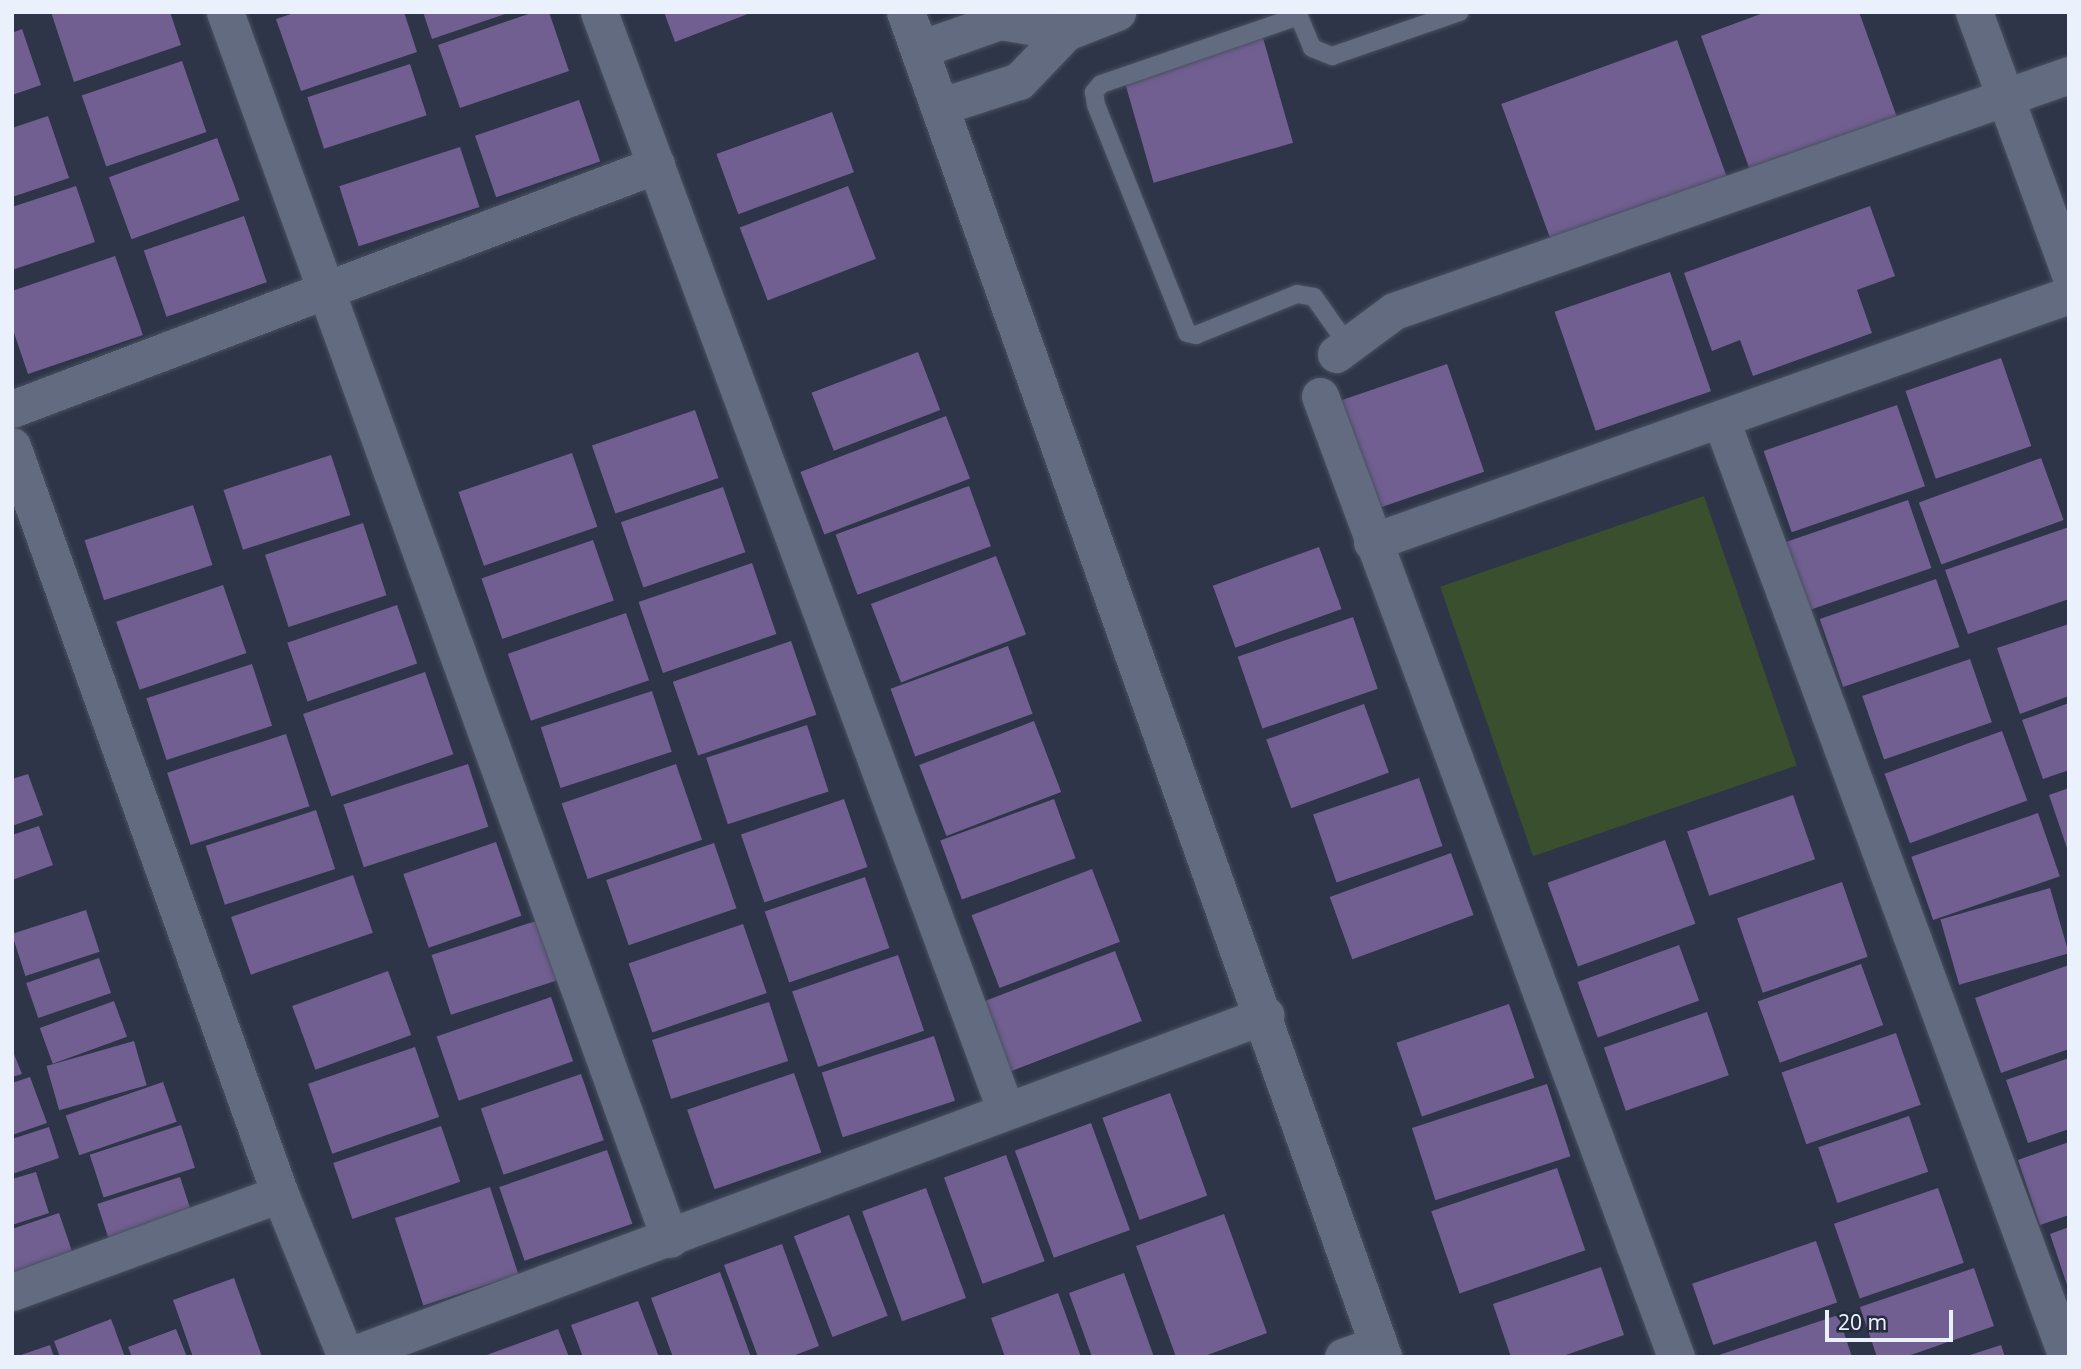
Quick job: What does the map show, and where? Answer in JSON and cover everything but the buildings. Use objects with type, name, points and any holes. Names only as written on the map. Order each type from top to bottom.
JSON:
[{"type":"street","points":[[225,12],[670,1239]]},
{"type":"street","points":[[599,12],[1006,1111]]},
{"type":"street","points":[[906,12],[942,106],[1265,1015],[1368,1352]]},
{"type":"street","points":[[942,106],[1019,81],[1066,32],[1117,12]]},
{"type":"street","points":[[1974,12],[2069,272]]},
{"type":"street","points":[[920,49],[1000,21],[1066,32]]},
{"type":"street","points":[[1342,349],[1394,311],[2069,75]]},
{"type":"street","points":[[12,409],[327,293],[656,165]]},
{"type":"street","points":[[1372,542],[2069,295]]},
{"type":"street","points":[[1320,396],[1676,1357]]},
{"type":"street","points":[[1721,420],[2067,1357]]},
{"type":"street","points":[[12,446],[280,1194],[346,1357],[670,1239],[1265,1015]]},
{"type":"street","points":[[12,1292],[280,1194]]},
{"type":"lane","points":[[1342,349],[1314,297],[1297,294],[1196,335],[1187,334],[1096,105],[1094,92],[1101,84],[1298,14],[1312,48],[1332,56],[1460,12]]},
{"type":"green space","points":[[1704,496],[1797,765],[1533,856],[1440,587]]}]
